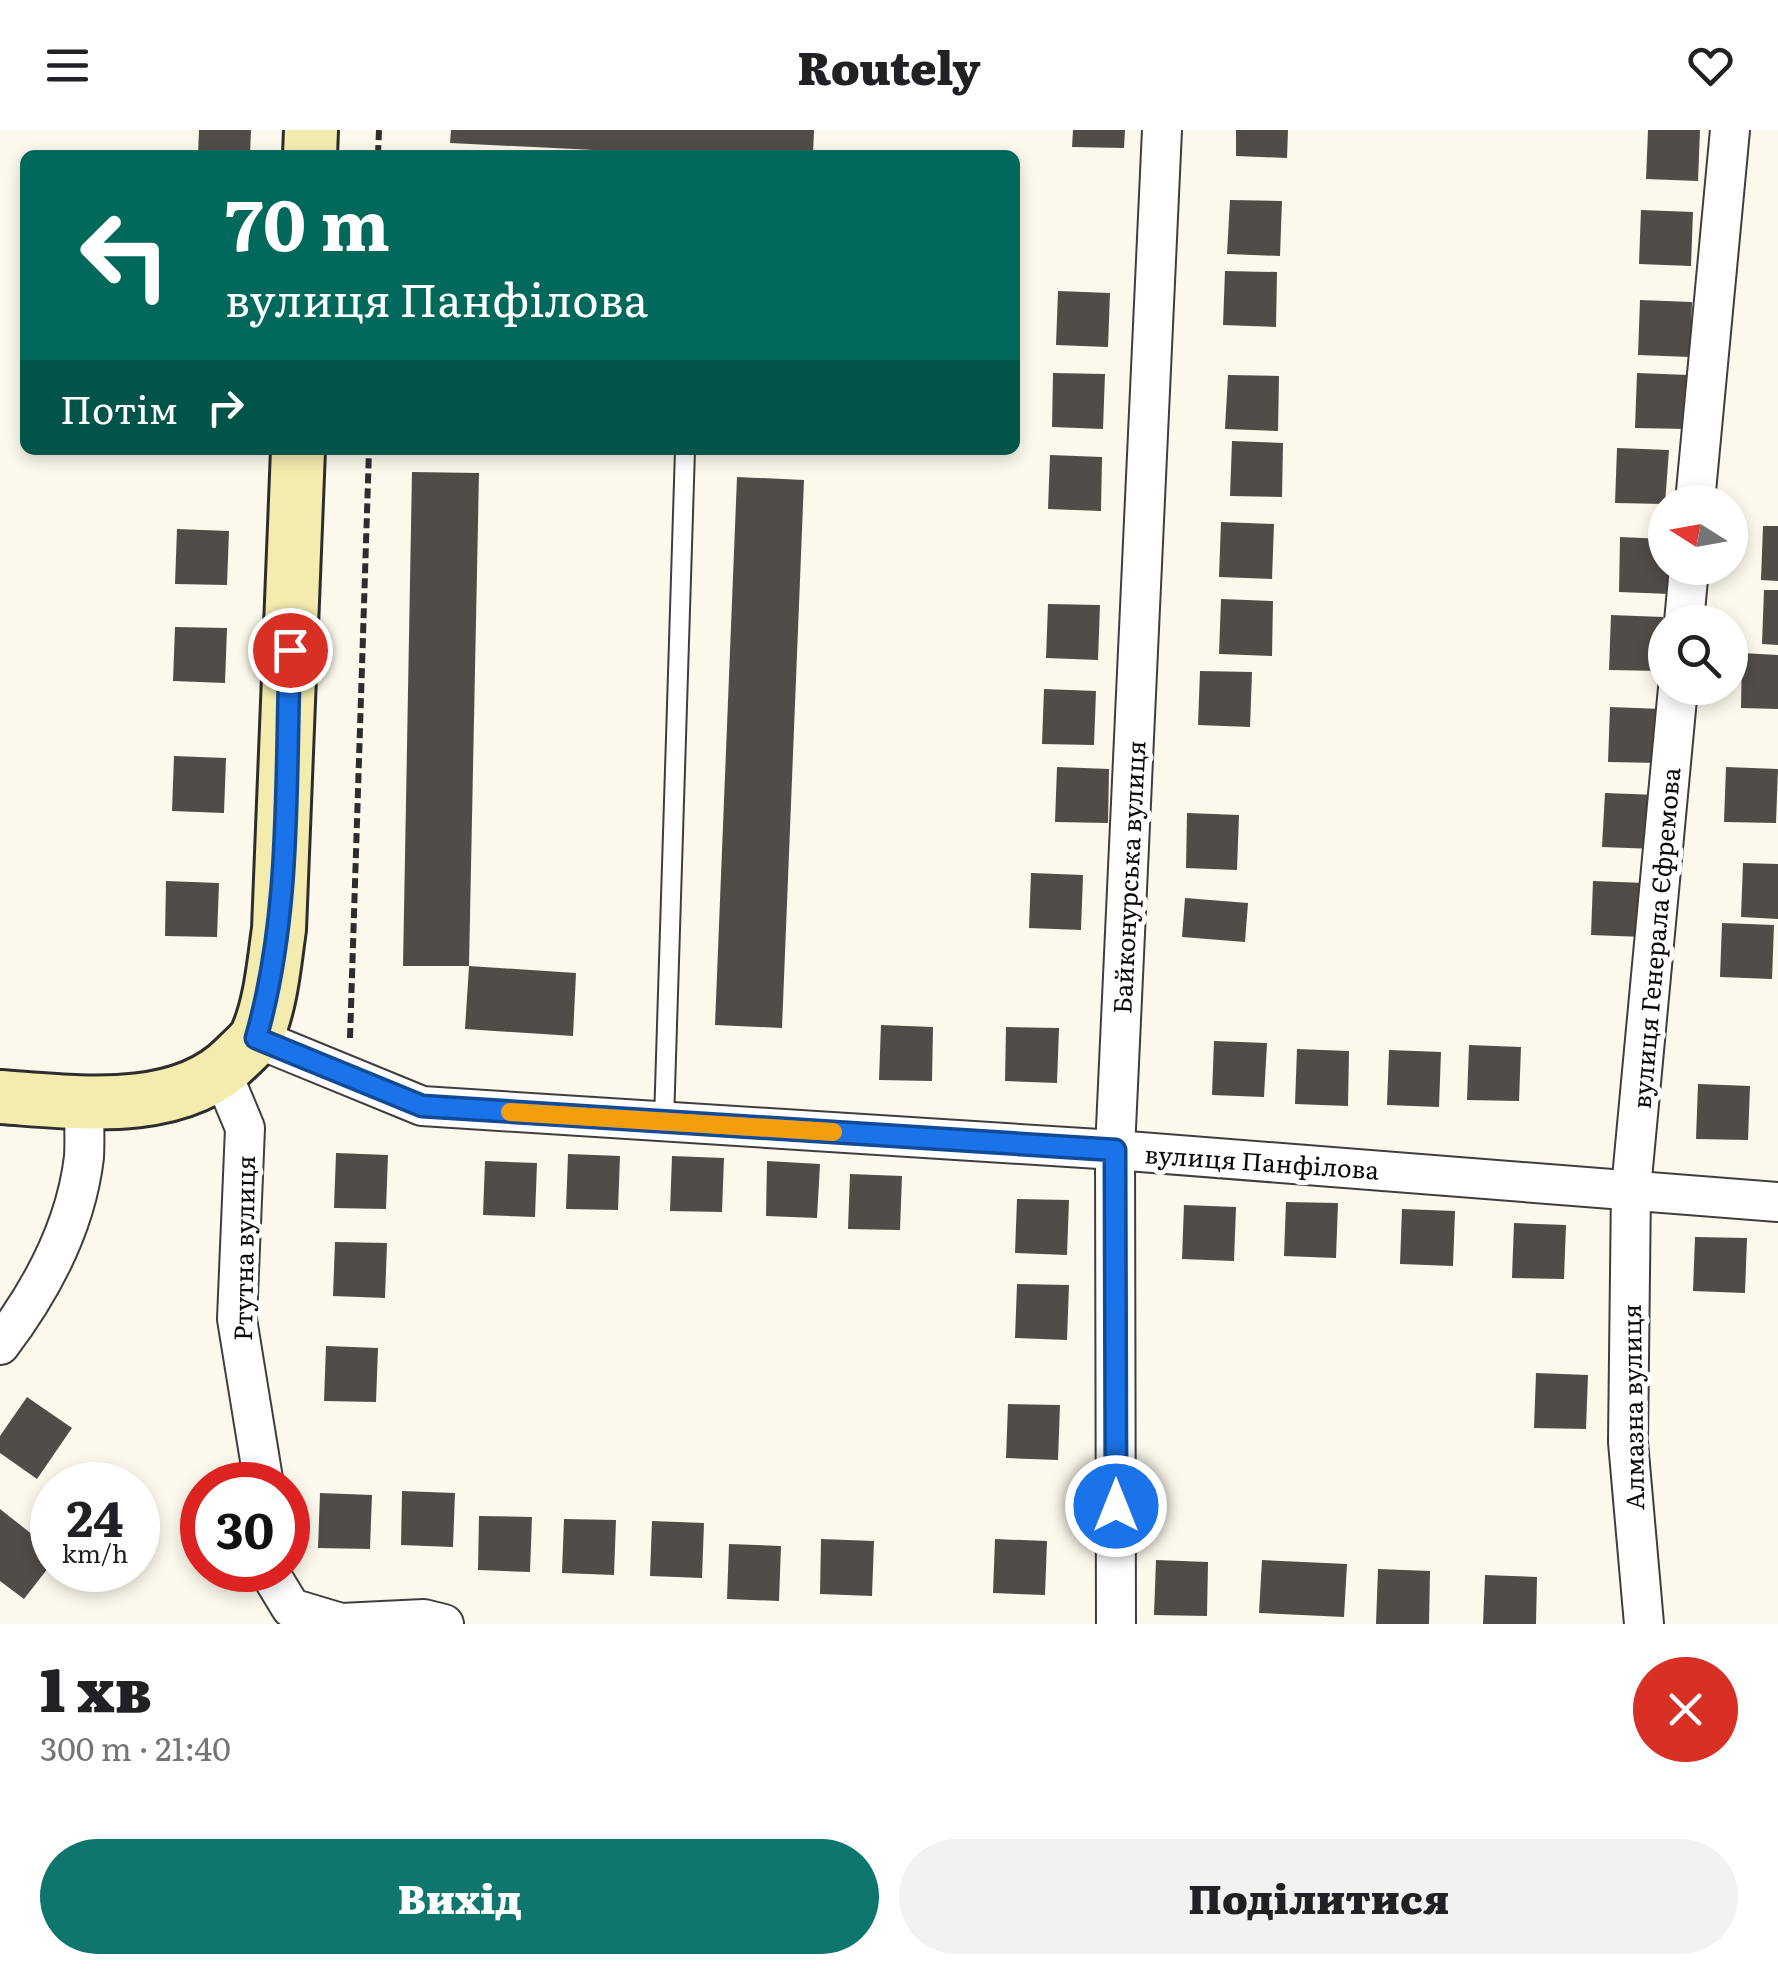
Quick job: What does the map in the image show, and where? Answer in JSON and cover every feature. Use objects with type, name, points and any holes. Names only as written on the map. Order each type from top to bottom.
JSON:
[{"type":"main road","points":[[0,1097],[84,1103],[144,1099],[186,1089],[239,1055],[270,988],[279,929],[298,455]]},
{"type":"street","name":"Байконурська вулиця","points":[[1116,1624],[1115,1150],[1162,130]]},
{"type":"street","points":[[1697,485],[1730,130]]},
{"type":"street","name":"вулиця Генерала Єфремова","points":[[1632,1190],[1676,705]]},
{"type":"street","name":"вулиця Панфілова","points":[[239,1055],[349,1078],[422,1106],[1115,1150],[1778,1202]]},
{"type":"street","name":"Ртутна вулиця","points":[[239,1055],[246,1128],[237,1319],[260,1462]]},
{"type":"street","points":[[0,1346],[24,1314],[52,1264],[74,1206],[84,1158],[84,1103]]},
{"type":"street","name":"Алмазна вулиця","points":[[1632,1190],[1628,1442],[1644,1624]]},
{"type":"street","points":[[277,1600],[341,1623],[424,1619],[444,1624]]},
{"type":"lane","points":[[664,1121],[685,455]]},
{"type":"path","points":[[349,1078],[369,455]]},
{"type":"building","points":[[199,130],[251,130],[250,150],[198,150]]},
{"type":"building","points":[[451,130],[814,130],[813,150],[593,150],[450,143]]},
{"type":"building","points":[[1073,130],[1125,130],[1124,148],[1072,147]]},
{"type":"building","points":[[1236,130],[1288,130],[1287,158],[1236,156]]},
{"type":"building","points":[[1648,130],[1700,130],[1698,181],[1646,179]]},
{"type":"building","points":[[1230,200],[1282,201],[1280,256],[1227,254]]},
{"type":"building","points":[[1641,210],[1693,212],[1691,266],[1639,264]]},
{"type":"building","points":[[1225,271],[1277,272],[1276,327],[1223,325]]},
{"type":"building","points":[[1058,291],[1110,293],[1108,347],[1056,345]]},
{"type":"building","points":[[1640,300],[1692,302],[1690,357],[1638,355]]},
{"type":"building","points":[[1053,373],[1105,374],[1103,429],[1052,427]]},
{"type":"building","points":[[1637,373],[1689,375],[1687,429],[1635,428]]},
{"type":"building","points":[[1228,375],[1279,376],[1278,431],[1225,429]]},
{"type":"building","points":[[1232,441],[1283,443],[1282,497],[1230,496]]},
{"type":"building","points":[[1617,448],[1669,450],[1666,485],[1648,485],[1648,504],[1615,503]]},
{"type":"building","points":[[1050,455],[1102,457],[1101,511],[1048,509]]},
{"type":"building","points":[[412,472],[479,473],[469,966],[403,966]]},
{"type":"building","points":[[737,477],[804,480],[782,1028],[715,1025]]},
{"type":"building","points":[[1221,522],[1274,524],[1272,579],[1219,577]]},
{"type":"building","points":[[1763,526],[1778,526],[1778,581],[1761,580]]},
{"type":"building","points":[[177,529],[229,531],[227,585],[175,584]]},
{"type":"building","points":[[1620,537],[1648,538],[1648,585],[1670,585],[1670,594],[1619,592]]},
{"type":"building","points":[[1764,590],[1778,590],[1778,645],[1762,644]]},
{"type":"building","points":[[1221,599],[1273,601],[1272,656],[1219,654]]},
{"type":"building","points":[[1048,604],[1100,605],[1098,660],[1046,658]]},
{"type":"building","points":[[1611,615],[1648,616],[1648,671],[1609,670]]},
{"type":"building","points":[[175,627],[227,628],[225,683],[173,681]]},
{"type":"building","points":[[1748,653],[1778,655],[1778,709],[1741,708],[1748,705]]},
{"type":"building","points":[[1200,671],[1252,672],[1250,727],[1198,725]]},
{"type":"building","points":[[1044,689],[1096,691],[1094,745],[1042,744]]},
{"type":"building","points":[[1610,707],[1662,709],[1660,763],[1608,762]]},
{"type":"building","points":[[174,756],[226,758],[224,813],[172,811]]},
{"type":"building","points":[[1057,767],[1109,769],[1108,823],[1055,822]]},
{"type":"building","points":[[1726,767],[1778,769],[1776,823],[1724,822]]},
{"type":"building","points":[[1605,793],[1657,795],[1655,849],[1602,847]]},
{"type":"building","points":[[1187,813],[1239,815],[1237,870],[1186,868]]},
{"type":"building","points":[[1743,863],[1778,864],[1778,919],[1741,917]]},
{"type":"building","points":[[1031,873],[1083,875],[1081,930],[1029,928]]},
{"type":"building","points":[[166,881],[219,883],[217,937],[165,936]]},
{"type":"building","points":[[1593,881],[1645,883],[1643,937],[1591,935]]},
{"type":"building","points":[[1185,898],[1248,903],[1245,942],[1182,937]]},
{"type":"building","points":[[1722,923],[1774,925],[1772,979],[1720,977]]},
{"type":"building","points":[[469,966],[576,973],[573,1036],[465,1029]]},
{"type":"building","points":[[881,1025],[933,1027],[932,1081],[879,1080]]},
{"type":"building","points":[[1006,1027],[1059,1028],[1057,1083],[1005,1081]]},
{"type":"building","points":[[1214,1041],[1267,1043],[1264,1097],[1212,1095]]},
{"type":"building","points":[[1469,1045],[1521,1047],[1519,1101],[1467,1100]]},
{"type":"building","points":[[1297,1049],[1349,1051],[1348,1106],[1295,1104]]},
{"type":"building","points":[[1389,1050],[1441,1052],[1439,1107],[1387,1105]]},
{"type":"building","points":[[1698,1084],[1750,1086],[1748,1140],[1696,1139]]},
{"type":"building","points":[[336,1153],[388,1155],[386,1209],[334,1208]]},
{"type":"building","points":[[568,1154],[620,1156],[618,1210],[566,1209]]},
{"type":"building","points":[[672,1156],[724,1158],[722,1212],[670,1211]]},
{"type":"building","points":[[485,1161],[537,1163],[535,1217],[483,1215]]},
{"type":"building","points":[[767,1161],[820,1164],[817,1218],[766,1216]]},
{"type":"building","points":[[850,1174],[902,1176],[900,1230],[848,1229]]},
{"type":"building","points":[[1017,1199],[1069,1200],[1067,1255],[1015,1253]]},
{"type":"building","points":[[1286,1202],[1338,1203],[1336,1258],[1284,1256]]},
{"type":"building","points":[[1184,1205],[1236,1207],[1234,1261],[1182,1259]]},
{"type":"building","points":[[1402,1209],[1455,1211],[1453,1266],[1400,1264]]},
{"type":"building","points":[[1514,1223],[1566,1225],[1564,1279],[1512,1278]]},
{"type":"building","points":[[1695,1237],[1747,1238],[1745,1293],[1693,1291]]},
{"type":"building","points":[[335,1242],[387,1243],[385,1298],[333,1296]]},
{"type":"building","points":[[1017,1284],[1069,1285],[1067,1340],[1015,1338]]},
{"type":"building","points":[[326,1346],[378,1348],[376,1402],[324,1401]]},
{"type":"building","points":[[1536,1373],[1588,1375],[1586,1429],[1534,1428]]},
{"type":"building","points":[[27,1397],[72,1428],[49,1462],[30,1462],[30,1474],[0,1453],[0,1436]]},
{"type":"building","points":[[1008,1404],[1060,1405],[1058,1460],[1006,1458]]},
{"type":"building","points":[[402,1491],[455,1493],[453,1547],[401,1545]]},
{"type":"building","points":[[320,1493],[372,1495],[370,1549],[318,1548]]},
{"type":"building","points":[[0,1509],[30,1533],[30,1591],[24,1599],[0,1581]]},
{"type":"building","points":[[479,1516],[532,1517],[530,1572],[478,1570]]},
{"type":"building","points":[[564,1519],[616,1520],[614,1575],[562,1573]]},
{"type":"building","points":[[652,1521],[704,1523],[702,1578],[650,1576]]},
{"type":"building","points":[[821,1539],[874,1541],[872,1596],[820,1594]]},
{"type":"building","points":[[995,1539],[1047,1541],[1045,1595],[993,1593]]},
{"type":"building","points":[[729,1544],[781,1546],[779,1601],[727,1599]]},
{"type":"building","points":[[1156,1560],[1208,1562],[1207,1616],[1154,1615]]},
{"type":"building","points":[[1262,1560],[1347,1564],[1344,1617],[1259,1613]]},
{"type":"building","points":[[1378,1569],[1430,1571],[1429,1624],[1376,1624]]},
{"type":"building","points":[[1485,1575],[1537,1577],[1536,1624],[1483,1624]]},
{"type":"slow traffic","points":[[510,1112],[833,1132]]},
{"type":"route","points":[[290,650],[279,929],[270,988],[256,1038],[422,1106],[1115,1150],[1116,1506]]}]
